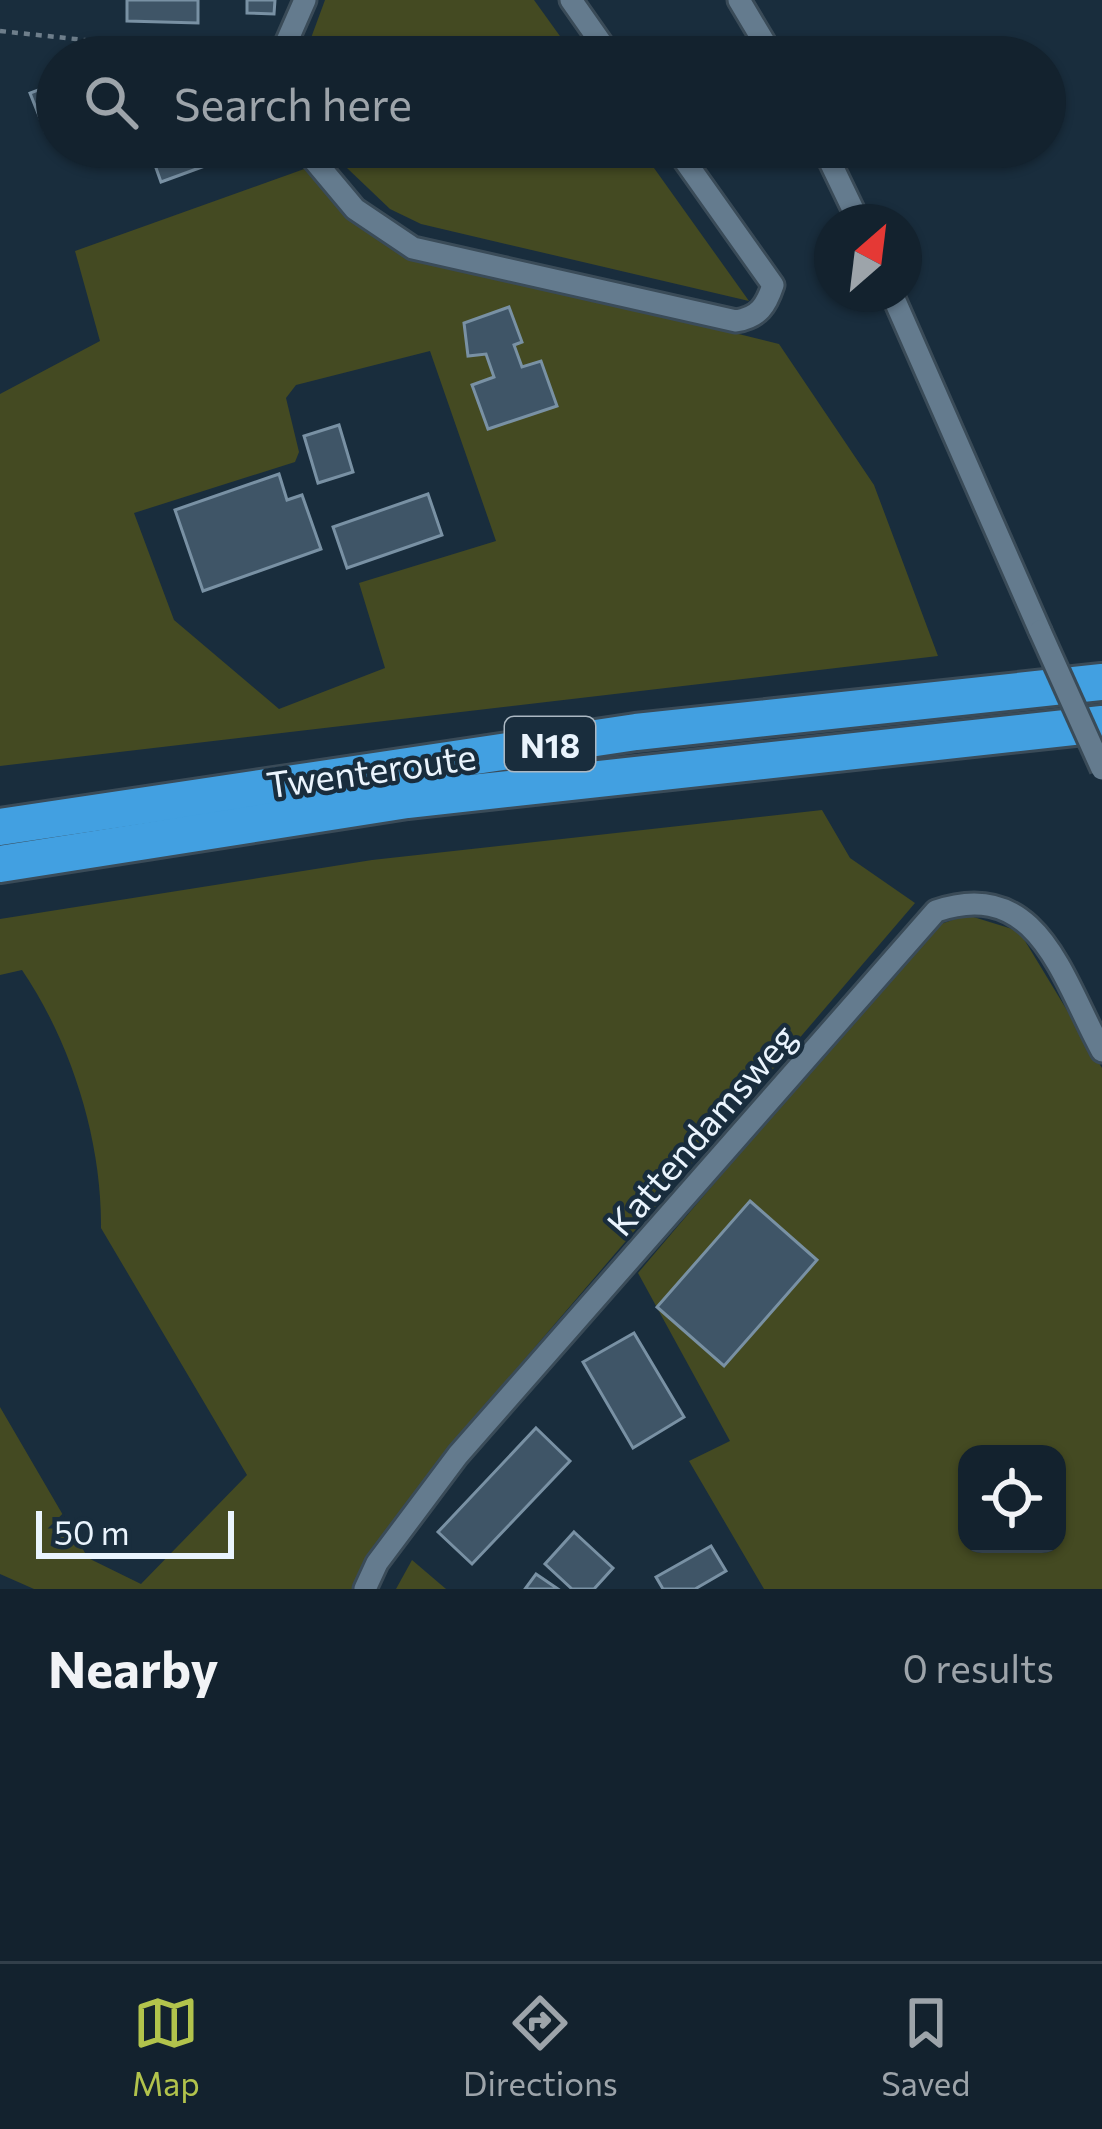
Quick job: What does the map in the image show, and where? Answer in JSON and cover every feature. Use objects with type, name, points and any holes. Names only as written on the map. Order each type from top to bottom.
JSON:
[{"type":"highway","name":"Twenteroute","points":[[0,827],[483,752],[1102,682]]},
{"type":"highway","name":"Twenteroute","points":[[0,864],[407,800],[1102,724]]},
{"type":"street","points":[[289,36],[305,0]]},
{"type":"street","points":[[571,0],[596,36]]},
{"type":"street","points":[[739,0],[760,36]]},
{"type":"street","points":[[321,168],[355,209],[412,248],[736,321],[752,319],[767,304],[772,285],[690,168]]},
{"type":"street","points":[[833,168],[850,204]]},
{"type":"street","points":[[900,312],[1102,770]]},
{"type":"street","name":"Kattendamsweg","points":[[365,1589],[377,1562],[458,1455],[936,911],[964,901],[991,901],[1028,922],[1102,1051]]},
{"type":"path","points":[[0,31],[47,36]]},
{"type":"green space","points":[[325,0],[534,0],[560,36],[312,36]]},
{"type":"green space","points":[[307,168],[355,214],[536,284],[779,344],[874,485],[938,656],[0,766],[0,394],[100,341],[75,251]],"holes":[[[430,351],[496,541],[359,583],[385,668],[279,709],[174,620],[134,513],[295,462],[299,452],[286,398],[296,385]]]},
{"type":"green space","points":[[347,168],[654,168],[749,301],[421,224],[390,209]]},
{"type":"green space","points":[[822,810],[850,858],[915,903],[448,1449],[360,1589],[34,1589],[0,1574],[0,1407],[88,1558],[141,1584],[247,1475],[101,1228],[96,1161],[80,1093],[55,1028],[22,970],[0,975],[0,919],[372,860]]},
{"type":"green space","points":[[967,915],[1019,931],[1102,1068],[1102,1589],[764,1589],[689,1461],[730,1441],[638,1273],[932,927]]},
{"type":"green space","points":[[412,1560],[446,1589],[396,1589]]},
{"type":"building","points":[[127,0],[198,0],[198,23],[127,21]]},
{"type":"building","points":[[247,0],[275,0],[274,14],[247,13]]},
{"type":"building","points":[[156,168],[199,168],[161,182]]},
{"type":"building","points":[[509,307],[522,342],[514,345],[522,367],[541,361],[557,406],[488,429],[472,385],[494,377],[486,354],[468,356],[464,323]]},
{"type":"building","points":[[339,425],[353,472],[318,483],[304,436]]},
{"type":"building","points":[[279,474],[287,500],[302,495],[321,549],[203,591],[175,510]]},
{"type":"building","points":[[428,494],[442,535],[347,568],[333,527]]},
{"type":"building","points":[[750,1201],[817,1260],[724,1366],[657,1307]]},
{"type":"building","points":[[634,1333],[684,1417],[633,1448],[583,1362]]},
{"type":"building","points":[[536,1428],[570,1461],[472,1564],[438,1532]]},
{"type":"building","points":[[574,1532],[613,1568],[594,1589],[572,1589],[545,1564]]},
{"type":"building","points":[[711,1546],[726,1571],[695,1589],[663,1589],[656,1577]]},
{"type":"building","points":[[536,1574],[558,1589],[525,1589]]}]
